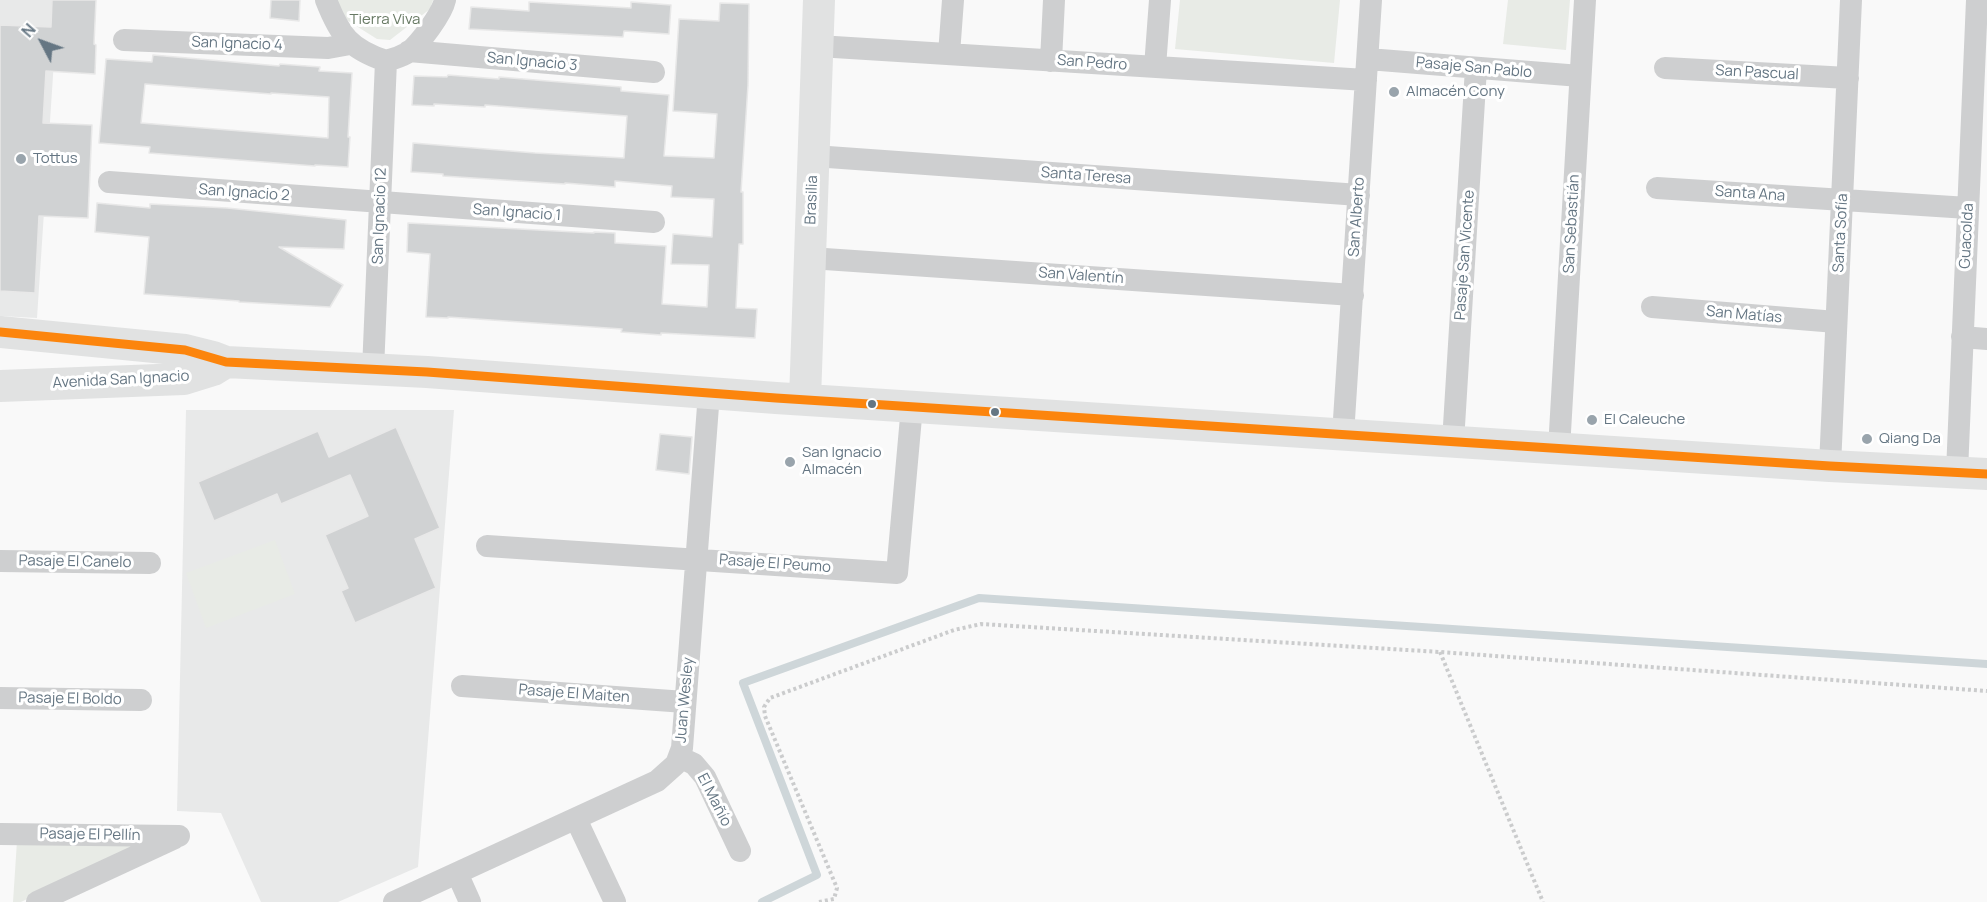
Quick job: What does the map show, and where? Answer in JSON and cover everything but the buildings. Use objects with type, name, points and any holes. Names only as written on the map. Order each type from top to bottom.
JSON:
[{"type":"main road","name":"Brasilia","points":[[805,399],[819,0]]},
{"type":"main road","name":"Avenida San Ignacio","points":[[0,332],[185,350],[226,363]]},
{"type":"main road","points":[[226,363],[438,373],[1343,435],[1972,473]]},
{"type":"main road","name":"Avenida San Ignacio","points":[[0,386],[184,379],[213,370],[226,363]]},
{"type":"street","points":[[326,0],[336,23],[350,44],[366,55],[386,61],[409,51],[426,33],[444,6],[445,0]]},
{"type":"street","points":[[949,54],[953,0]]},
{"type":"street","points":[[1051,60],[1054,0]]},
{"type":"street","points":[[1155,67],[1160,0]]},
{"type":"street","name":"San Alberto","points":[[1343,435],[1371,0]]},
{"type":"street","name":"San Sebastián","points":[[1559,449],[1585,0]]},
{"type":"street","name":"Santa Sofía","points":[[1830,466],[1851,0]]},
{"type":"street","name":"Guacolda","points":[[1972,473],[1962,337],[1977,234],[1968,208],[1979,131],[1977,0]]},
{"type":"street","name":"San Ignacio 4","points":[[124,39],[328,48],[350,44]]},
{"type":"street","name":"San Pedro","points":[[818,46],[1155,67],[1367,70]]},
{"type":"street","name":"San Ignacio 3","points":[[409,51],[654,72]]},
{"type":"street","name":"San Ignacio 12","points":[[373,370],[386,61]]},
{"type":"street","name":"Pasaje San Pablo","points":[[1367,70],[1476,68],[1580,76]]},
{"type":"street","name":"Pasaje San Vicente","points":[[1453,442],[1476,68]]},
{"type":"street","name":"San Pascual","points":[[1665,68],[1848,78]]},
{"type":"street","name":"Santa Teresa","points":[[814,156],[1359,195]]},
{"type":"street","name":"San Ignacio 2","points":[[109,182],[380,204]]},
{"type":"street","name":"Santa Ana","points":[[1657,188],[1968,208]]},
{"type":"street","name":"San Ignacio 1","points":[[380,204],[654,222]]},
{"type":"street","name":"San Valentín","points":[[810,258],[1353,295]]},
{"type":"street","name":"San Matías","points":[[1652,307],[1836,322]]},
{"type":"street","points":[[1962,337],[1987,339]]},
{"type":"street","name":"Juan Wesley","points":[[394,902],[657,782],[672,770],[680,757],[709,393]]},
{"type":"street","name":"Pasaje El Peumo","points":[[487,546],[897,573],[912,406]]},
{"type":"street","name":"Pasaje El Canelo","points":[[0,561],[150,563]]},
{"type":"street","name":"Pasaje El Maiten","points":[[462,686],[685,702]]},
{"type":"street","name":"Pasaje El Boldo","points":[[0,698],[141,700]]},
{"type":"street","name":"El Mañío","points":[[680,757],[694,764],[705,777],[740,851]]},
{"type":"street","points":[[576,819],[615,902]]},
{"type":"street","name":"Pasaje El Pellín","points":[[0,834],[179,836],[37,902]]},
{"type":"street","points":[[457,873],[470,902]]},
{"type":"path","points":[[819,902],[834,899],[837,888],[765,716],[764,706],[770,698],[954,630],[981,624],[1440,652],[1987,691]]},
{"type":"path","points":[[1440,652],[1543,902]]},
{"type":"shaded area","name":"Tottus","points":[[0,0],[58,0],[37,318],[0,316]]},
{"type":"shaded area","points":[[186,410],[454,410],[418,867],[338,902],[261,902],[221,813],[177,811]]},
{"type":"green space","name":"Tierra Viva","points":[[336,0],[433,0],[430,9],[390,40],[377,39],[342,17]]},
{"type":"green space","points":[[1180,0],[1340,0],[1334,63],[1175,49]]},
{"type":"green space","points":[[1508,0],[1570,0],[1566,50],[1503,44]]},
{"type":"green space","points":[[275,540],[295,594],[206,628],[186,573]]},
{"type":"green space","points":[[17,841],[135,846],[21,902],[13,902]]},
{"type":"waterway","points":[[762,902],[817,875],[743,683],[979,598],[1987,664]]},
{"type":"transit line","points":[[0,332],[185,350],[226,362],[427,372],[776,398],[1830,466],[1987,474]]},
{"type":"place","name":"Almacén Cony","points":[[1394,92]]},
{"type":"place","name":"Tottus","points":[[21,159]]},
{"type":"place","name":"El Caleuche","points":[[1592,420]]},
{"type":"place","name":"Qiang Da","points":[[1867,439]]},
{"type":"place","name":"San Ignacio Almacén","points":[[790,462]]}]
